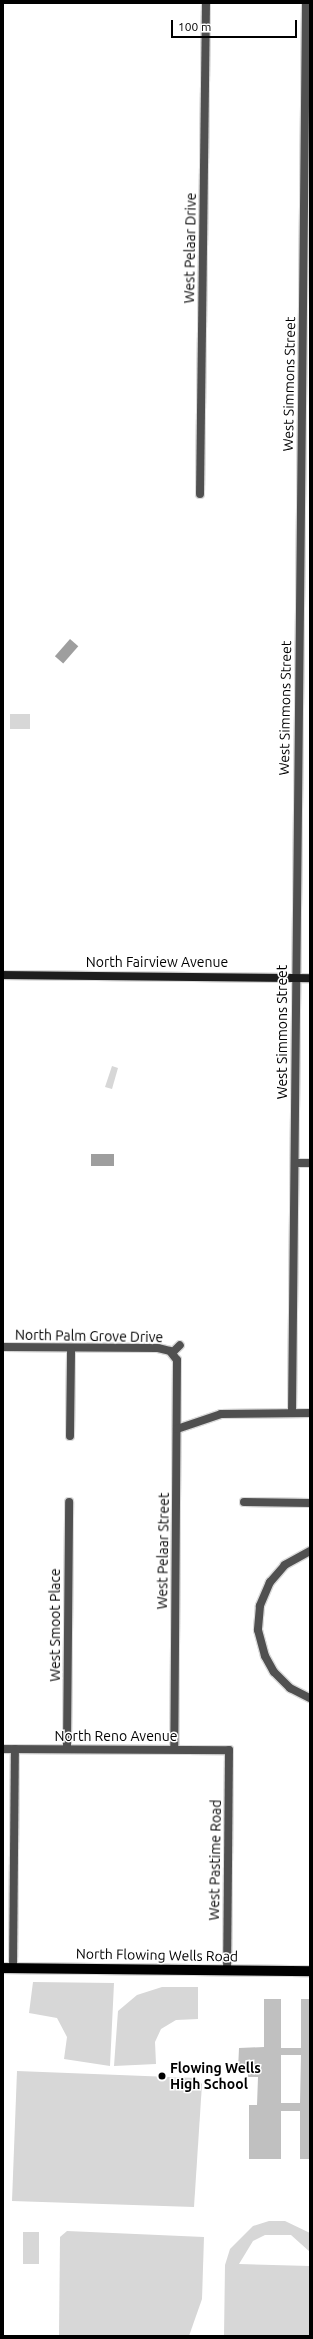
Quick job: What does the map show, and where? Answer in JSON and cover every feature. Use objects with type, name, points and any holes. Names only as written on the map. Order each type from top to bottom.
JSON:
[{"type":"main road","name":"North Flowing Wells Road","points":[[8,1968],[310,1971]]},
{"type":"street","name":"West Pelaar Drive","points":[[200,494],[206,3]]},
{"type":"street","name":"West Simmons Street","points":[[292,1413],[295,1163],[295,978],[306,3]]},
{"type":"street","name":"North Fairview Avenue","points":[[3,975],[201,974],[310,978]]},
{"type":"street","points":[[295,1163],[310,1163]]},
{"type":"street","points":[[172,1354],[180,1345]]},
{"type":"street","name":"North Palm Grove Drive","points":[[3,1347],[71,1349],[158,1348],[172,1354]]},
{"type":"street","points":[[70,1436],[71,1349]]},
{"type":"street","name":"West Pelaar Street","points":[[172,1354],[178,1366],[174,1749]]},
{"type":"street","points":[[177,1429],[222,1414],[310,1413]]},
{"type":"street","name":"West Smoot Place","points":[[67,1748],[69,1502]]},
{"type":"street","points":[[244,1502],[310,1503]]},
{"type":"street","points":[[310,1551],[286,1565],[270,1582],[260,1606],[258,1630],[264,1656],[274,1672],[290,1688],[310,1698]]},
{"type":"street","name":"North Reno Avenue","points":[[3,1749],[67,1748],[229,1750]]},
{"type":"street","points":[[8,1968],[15,1749]]},
{"type":"street","name":"West Pastime Road","points":[[226,1971],[229,1750]]},
{"type":"shaded area","points":[[70,639],[78,646],[63,664],[55,656]]},
{"type":"shaded area","points":[[10,714],[30,714],[30,729],[10,729]]},
{"type":"shaded area","points":[[112,1066],[118,1068],[112,1089],[105,1087]]},
{"type":"shaded area","points":[[91,1154],[114,1154],[114,1166],[91,1166]]},
{"type":"shaded area","points":[[33,1982],[114,1983],[110,2066],[64,2059],[67,2037],[57,2018],[29,2013]]},
{"type":"shaded area","points":[[162,1987],[198,1987],[198,2019],[176,2020],[161,2029],[155,2042],[156,2064],[114,2066],[118,2011],[137,1995]]},
{"type":"shaded area","points":[[17,2071],[196,2078],[202,2084],[194,2207],[12,2201]]},
{"type":"shaded area","points":[[269,2221],[285,2221],[310,2233],[310,2252],[291,2235],[265,2235],[253,2241],[239,2264],[310,2266],[310,2336],[224,2336],[225,2265],[230,2249],[253,2226]]},
{"type":"shaded area","points":[[67,2231],[204,2237],[202,2299],[189,2336],[59,2336],[60,2237]]},
{"type":"shaded area","points":[[23,2232],[39,2232],[39,2264],[23,2264]]},
{"type":"building","name":"Flowing Wells High School","points":[[264,1999],[281,1999],[281,2048],[301,2048],[301,1999],[310,1999],[310,2159],[300,2159],[300,2111],[281,2111],[281,2159],[249,2159],[249,2105],[257,2105],[258,2077],[248,2077],[248,2072],[238,2070],[239,2048],[264,2047]],"holes":[[[281,2055],[301,2055],[300,2103],[281,2103]]]},
{"type":"place","name":"Flowing Wells High School","points":[[162,2076]]}]
